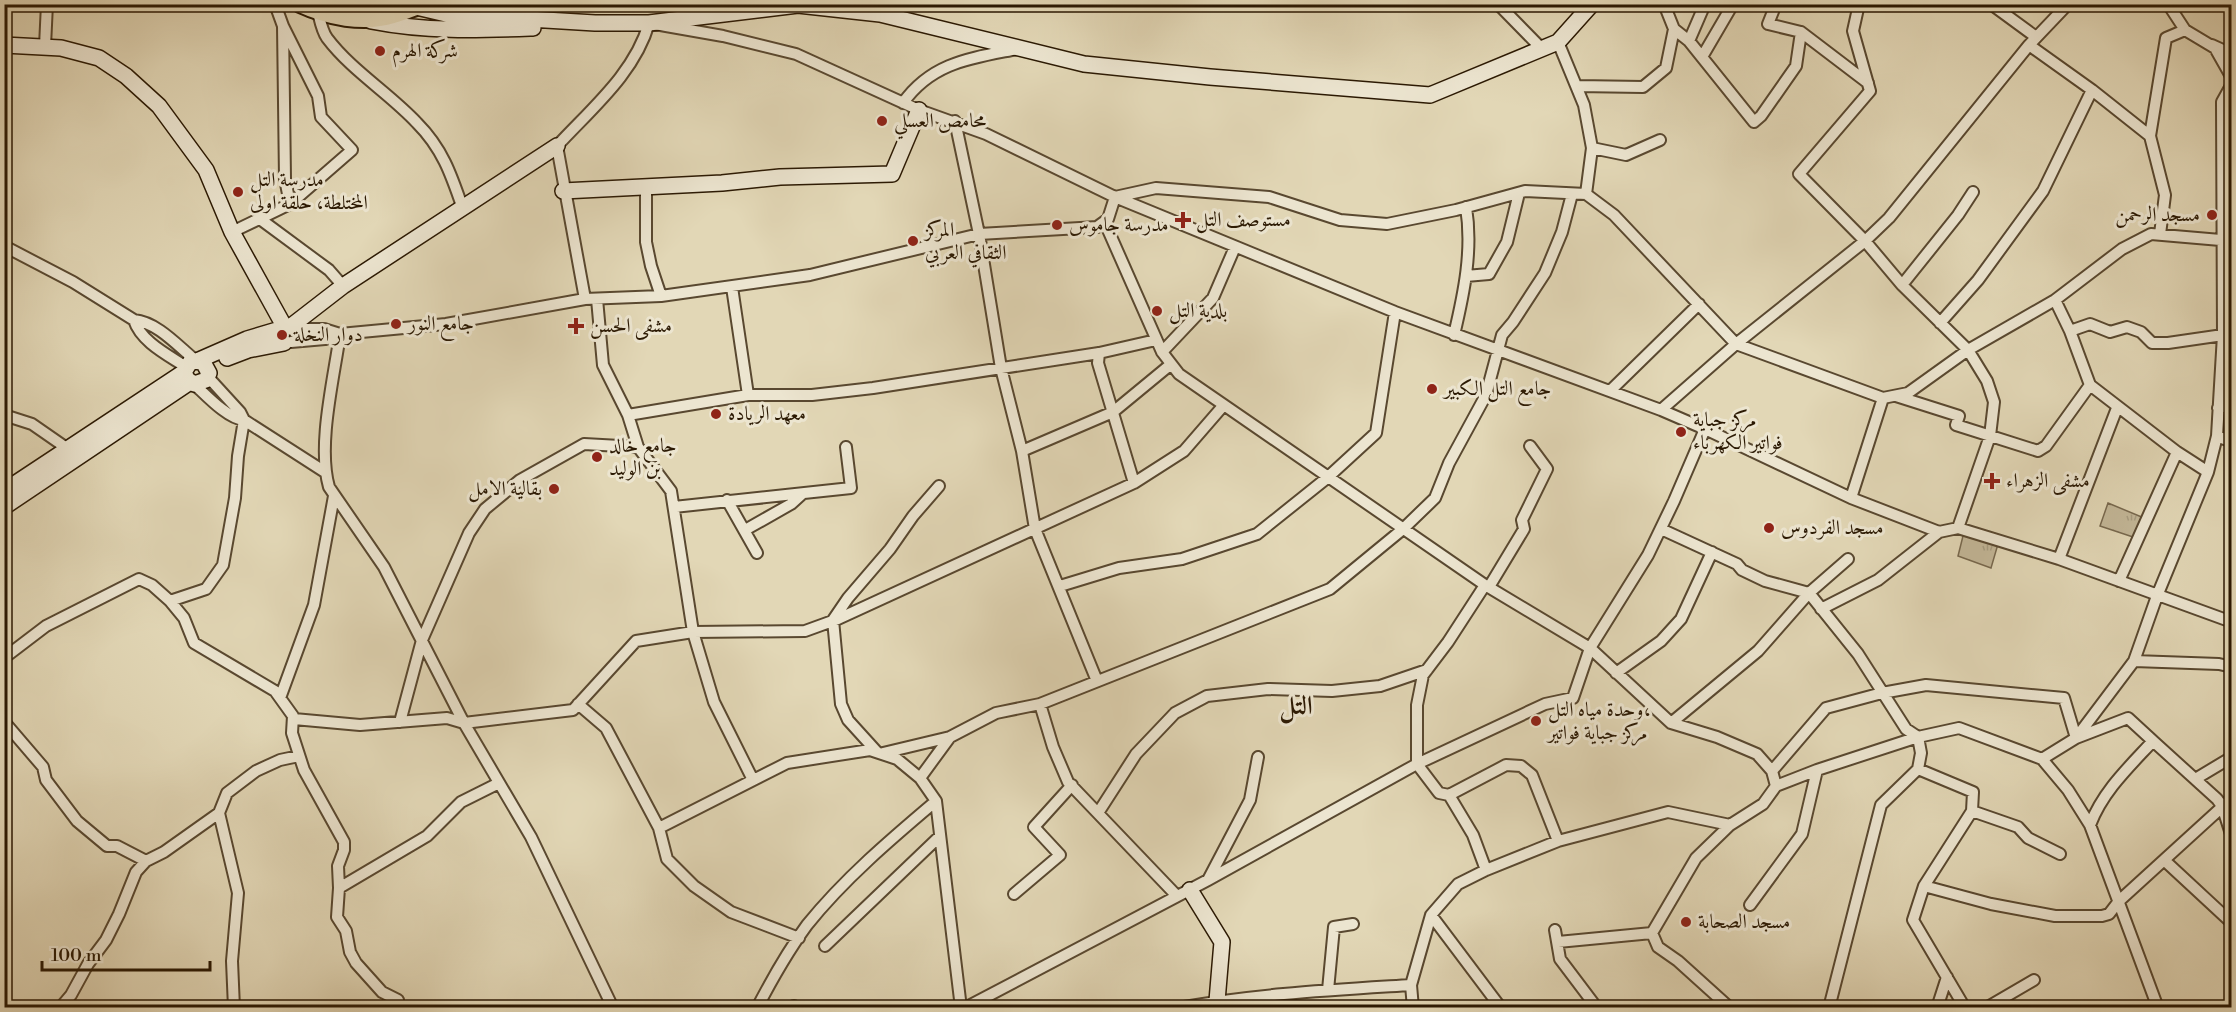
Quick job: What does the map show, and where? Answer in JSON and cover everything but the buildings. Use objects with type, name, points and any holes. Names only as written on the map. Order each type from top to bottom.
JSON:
[{"type":"main road","points":[[300,4],[318,12],[393,25],[456,31],[566,27],[595,23]]},
{"type":"main road","points":[[366,20],[392,15],[416,5],[446,14],[595,23],[649,23],[798,5],[880,14],[1084,64],[1430,95],[1558,42],[1592,4]]},
{"type":"main road","points":[[4,45],[61,48],[99,58],[126,76],[159,106],[206,170],[232,232],[286,333]]},
{"type":"main road","points":[[564,191],[722,183],[780,177],[854,177],[892,174],[919,110]]},
{"type":"main road","points":[[4,492],[68,449],[247,339],[286,333],[343,286],[462,206],[489,192],[557,147]]},
{"type":"main road","points":[[4,507],[196,371]]},
{"type":"main road","points":[[1184,893],[1222,942],[1217,1000]]},
{"type":"street","points":[[45,46],[47,4]]},
{"type":"street","points":[[232,232],[290,204],[352,150],[321,117],[318,96],[274,4]]},
{"type":"street","points":[[1498,4],[1542,49]]},
{"type":"street","points":[[1664,4],[1674,29],[1689,41],[1754,122],[1761,116],[1796,66],[1801,32]]},
{"type":"street","points":[[1689,41],[1705,4]]},
{"type":"street","points":[[1702,57],[1733,4]]},
{"type":"street","points":[[1776,4],[1768,24],[1801,32],[1868,83]]},
{"type":"street","points":[[1859,4],[1853,30],[1870,91],[1799,174],[1865,241],[1902,285],[1968,351],[1987,381],[1994,402],[1990,436],[1958,528]]},
{"type":"street","points":[[1991,4],[2032,41],[2150,136]]},
{"type":"street","points":[[1661,410],[1736,344],[1865,241],[1896,210],[2032,41],[2068,4]]},
{"type":"street","points":[[2168,4],[2185,30],[2215,48],[2232,78]]},
{"type":"street","points":[[318,12],[326,36],[357,69],[417,123],[437,146],[448,165],[462,206]]},
{"type":"street","points":[[585,299],[557,147],[627,69],[649,23],[723,36],[796,54],[919,110],[955,121],[1003,141],[1115,197],[1395,312],[1661,410],[1851,498],[1939,532]]},
{"type":"street","points":[[283,26],[285,179],[290,204]]},
{"type":"street","points":[[1577,86],[1643,87],[1666,68],[1674,29]]},
{"type":"street","points":[[2185,30],[2223,50],[2232,50]]},
{"type":"street","points":[[2160,234],[2165,195],[2150,136],[2166,38],[2185,30]]},
{"type":"street","points":[[1558,42],[1584,105],[1592,148],[1587,194]]},
{"type":"street","points":[[903,103],[912,90],[935,72],[960,60],[1017,49]]},
{"type":"street","points":[[2076,738],[2134,661],[2157,596],[2208,472],[2217,436],[2226,331],[2227,150],[2222,102],[2232,84]]},
{"type":"street","points":[[1940,323],[1978,280],[2043,191],[2092,90]]},
{"type":"street","points":[[955,121],[979,234],[1001,368],[1022,451],[1035,529],[1097,681]]},
{"type":"street","points":[[1592,148],[1626,155],[1660,140]]},
{"type":"street","points":[[646,186],[646,242],[661,296]]},
{"type":"street","points":[[1115,197],[1156,188],[1269,197],[1340,220],[1387,224],[1520,193],[1587,194],[1614,215],[1736,344],[1883,398],[1908,393],[1968,351],[2055,300],[2122,249],[2151,234],[2227,241]]},
{"type":"street","points":[[1902,285],[1958,215],[1973,192]]},
{"type":"street","points":[[1466,276],[1489,274],[1507,242],[1520,193]]},
{"type":"street","points":[[879,753],[950,737],[996,713],[1040,704],[1330,589],[1403,530],[1435,498],[1449,463],[1486,395],[1502,335],[1545,273],[1562,232],[1572,194]]},
{"type":"street","points":[[1115,197],[1105,223],[1162,352],[1170,365],[1189,383],[1487,586],[1590,648],[1671,723],[1717,737],[1757,754],[1772,771],[1776,786]]},
{"type":"street","points":[[1454,335],[1466,276],[1470,229],[1466,207]]},
{"type":"street","points":[[260,219],[329,270],[343,286]]},
{"type":"street","points":[[286,333],[325,339],[340,334],[446,324],[585,299],[661,296],[732,287],[810,275],[979,234],[1096,227],[1105,223]]},
{"type":"street","points":[[4,246],[73,282],[134,320],[156,329],[196,371],[240,411],[244,420],[238,456],[235,498],[223,565],[206,589],[171,601]]},
{"type":"street","points":[[1162,352],[1213,298],[1235,247]]},
{"type":"street","points":[[732,287],[748,395]]},
{"type":"street","points":[[597,299],[603,366],[628,415],[638,447],[672,491],[693,632],[714,702],[753,780]]},
{"type":"street","points":[[2055,300],[2070,331],[2090,385],[2117,408],[2208,472]]},
{"type":"street","points":[[1610,391],[1699,304]]},
{"type":"street","points":[[1059,586],[1119,568],[1182,559],[1257,534],[1327,478],[1376,433],[1395,312]]},
{"type":"street","points":[[2070,331],[2090,324],[2110,332],[2127,327],[2141,332],[2152,343],[2168,343],[2226,331]]},
{"type":"street","points":[[340,334],[325,444],[325,472],[334,496],[384,567],[464,723],[531,837],[613,1008]]},
{"type":"street","points":[[628,415],[748,395],[812,395],[844,392],[1099,353],[1156,340]]},
{"type":"street","points":[[1099,353],[1098,363],[1134,483]]},
{"type":"street","points":[[1022,451],[1113,412],[1170,365]]},
{"type":"street","points":[[196,371],[229,414],[239,420],[244,420],[325,472]]},
{"type":"street","points":[[1895,396],[1959,416],[1956,425],[2038,451],[2046,446],[2090,385]]},
{"type":"street","points":[[1851,498],[1883,398]]},
{"type":"street","points":[[2218,408],[2232,405]]},
{"type":"street","points":[[294,719],[360,725],[447,718],[464,723],[573,710],[636,641],[693,632],[805,631],[833,620],[1134,483],[1184,451],[1223,406]]},
{"type":"street","points":[[2059,559],[2117,408]]},
{"type":"street","points":[[4,415],[32,424],[68,449]]},
{"type":"street","points":[[659,828],[787,763],[870,750],[897,759],[920,778],[936,801],[963,1008],[1184,893],[1417,764],[1545,704],[1573,698],[1590,648],[1632,584],[1661,529],[1705,429]]},
{"type":"street","points":[[2217,436],[2232,442]]},
{"type":"street","points":[[400,722],[422,640],[470,532],[485,509],[520,480],[584,444],[638,447]]},
{"type":"street","points":[[1530,446],[1547,469],[1522,520],[1524,529],[1487,586],[1423,675],[1417,705],[1417,764],[1438,793],[1449,795],[1506,765],[1521,766],[1532,775],[1558,841]]},
{"type":"street","points":[[674,507],[851,488],[846,447]]},
{"type":"street","points":[[2119,581],[2177,452]]},
{"type":"street","points":[[879,753],[848,720],[841,704],[833,620],[848,598],[939,486]]},
{"type":"street","points":[[745,530],[791,504],[802,494]]},
{"type":"street","points":[[280,698],[314,605],[334,496]]},
{"type":"street","points":[[727,500],[757,552]]},
{"type":"street","points":[[1821,609],[1878,580],[1939,532],[1958,528],[2059,559],[2232,622]]},
{"type":"street","points":[[1661,529],[1737,564],[1742,570],[1766,581],[1809,593],[1858,654],[1906,729],[1918,737],[1921,753],[1918,769],[1881,805],[1828,1008]]},
{"type":"street","points":[[1616,673],[1661,641],[1681,619],[1712,552]]},
{"type":"street","points":[[1671,723],[1758,651],[1809,593],[1848,559]]},
{"type":"street","points":[[4,658],[46,626],[139,579],[152,585],[171,601],[184,618],[194,643],[275,691],[294,719],[292,733],[304,770],[344,842],[344,850],[338,866],[338,917],[346,931],[350,952],[356,963],[382,992],[398,1000]]},
{"type":"street","points":[[2134,661],[2219,664],[2232,667]]},
{"type":"street","points":[[1098,813],[1136,754],[1175,713],[1207,696],[1268,689],[1332,691],[1380,686],[1427,670]]},
{"type":"street","points":[[1772,771],[1826,708],[1882,693],[1926,685],[2064,698],[2076,738]]},
{"type":"street","points":[[579,704],[606,728],[659,828],[667,859],[694,886],[731,912],[799,938]]},
{"type":"street","points":[[1040,704],[1053,747],[1072,785],[1098,813],[1184,893]]},
{"type":"street","points":[[2042,759],[2076,738],[2128,718],[2197,778],[2222,806],[2232,837]]},
{"type":"street","points":[[5,726],[43,767],[46,780],[77,821],[107,846],[117,846],[146,861]]},
{"type":"street","points":[[1652,933],[1696,858],[1730,825],[1763,804],[1776,786],[1918,737],[1959,728],[2042,759],[2068,790],[2090,825],[2158,1008]]},
{"type":"street","points":[[920,778],[950,737]]},
{"type":"street","points":[[2090,825],[2096,809],[2110,788],[2153,741]]},
{"type":"street","points":[[234,1008],[232,961],[238,893],[219,813],[226,793],[256,771],[280,760],[299,756]]},
{"type":"street","points":[[1208,880],[1250,800],[1258,757]]},
{"type":"street","points":[[2197,778],[2232,757]]},
{"type":"street","points":[[1918,769],[1973,792],[1972,811],[1924,886],[1913,920],[1965,1008]]},
{"type":"street","points":[[1750,905],[1802,834],[1817,770]]},
{"type":"street","points":[[339,888],[427,836],[461,802],[499,783]]},
{"type":"street","points":[[1014,894],[1060,855],[1034,827],[1072,785]]},
{"type":"street","points":[[1449,795],[1473,835],[1486,870]]},
{"type":"street","points":[[1924,886],[1991,904],[2055,916],[2102,916],[2109,914],[2119,901],[2232,798]]},
{"type":"street","points":[[757,1008],[779,967],[808,925],[849,880],[901,830],[936,801]]},
{"type":"street","points":[[1972,811],[2018,827],[2028,838],[2060,854]]},
{"type":"street","points":[[1413,1008],[1411,985],[1431,915],[1458,884],[1486,870],[1558,841],[1668,812],[1730,825]]},
{"type":"street","points":[[60,1008],[71,995],[88,964],[106,940],[136,872],[146,861],[164,852],[219,813]]},
{"type":"street","points":[[825,946],[940,836]]},
{"type":"street","points":[[2164,861],[2232,923]]},
{"type":"street","points":[[1431,915],[1501,1008]]},
{"type":"street","points":[[1329,990],[1334,927],[1353,924]]},
{"type":"street","points":[[1555,930],[1560,959],[1597,1008]]},
{"type":"street","points":[[1558,942],[1652,933]]},
{"type":"street","points":[[1652,933],[1658,947],[1678,961],[1730,1008]]},
{"type":"street","points":[[1937,1008],[1947,977]]},
{"type":"street","points":[[1986,1008],[2034,980]]},
{"type":"street","points":[[1178,1008],[1217,1000],[1411,985]]},
{"type":"green space","points":[[2108,503],[2144,518],[2139,539],[2100,526]]},
{"type":"green space","points":[[1964,532],[1998,544],[1991,568],[1958,556]]},
{"type":"place","name":"شركة الهرم","points":[[380,51]]},
{"type":"place","name":"محامص العسلي","points":[[882,121]]},
{"type":"place","name":"مدرسة التل المختلطة، حلقة اولى","points":[[238,192]]},
{"type":"place","name":"مسجد الرحمن","points":[[2212,215]]},
{"type":"place","name":"مستوصف التل","points":[[1183,220]]},
{"type":"place","name":"مدرسة جاموس","points":[[1057,225]]},
{"type":"place","name":"المركز الثقافي العربي","points":[[913,241]]},
{"type":"place","name":"بلدية التل","points":[[1157,311]]},
{"type":"place","name":"جامع النور","points":[[396,324]]},
{"type":"place","name":"مشفى الحسن","points":[[576,326]]},
{"type":"place","name":"دوار النخلة","points":[[282,335]]},
{"type":"place","name":"جامع التل الكبير","points":[[1432,389]]},
{"type":"place","name":"معهد الريادة","points":[[716,414]]},
{"type":"place","name":"مركز جباية فواتير الكهرباء","points":[[1681,432]]},
{"type":"place","name":"جامع خالد بن الوليد","points":[[597,457]]},
{"type":"place","name":"مشفى الزهراء","points":[[1992,481]]},
{"type":"place","name":"بقالية الامل","points":[[554,489]]},
{"type":"place","name":"مسجد الفردوس","points":[[1769,528]]},
{"type":"place","name":"وحدة مياه التل، مركز جباية فواتير","points":[[1536,721]]},
{"type":"place","name":"مسجد الصحابة","points":[[1686,922]]},
{"type":"district","name":"التل","points":[[1296,706]]}]
